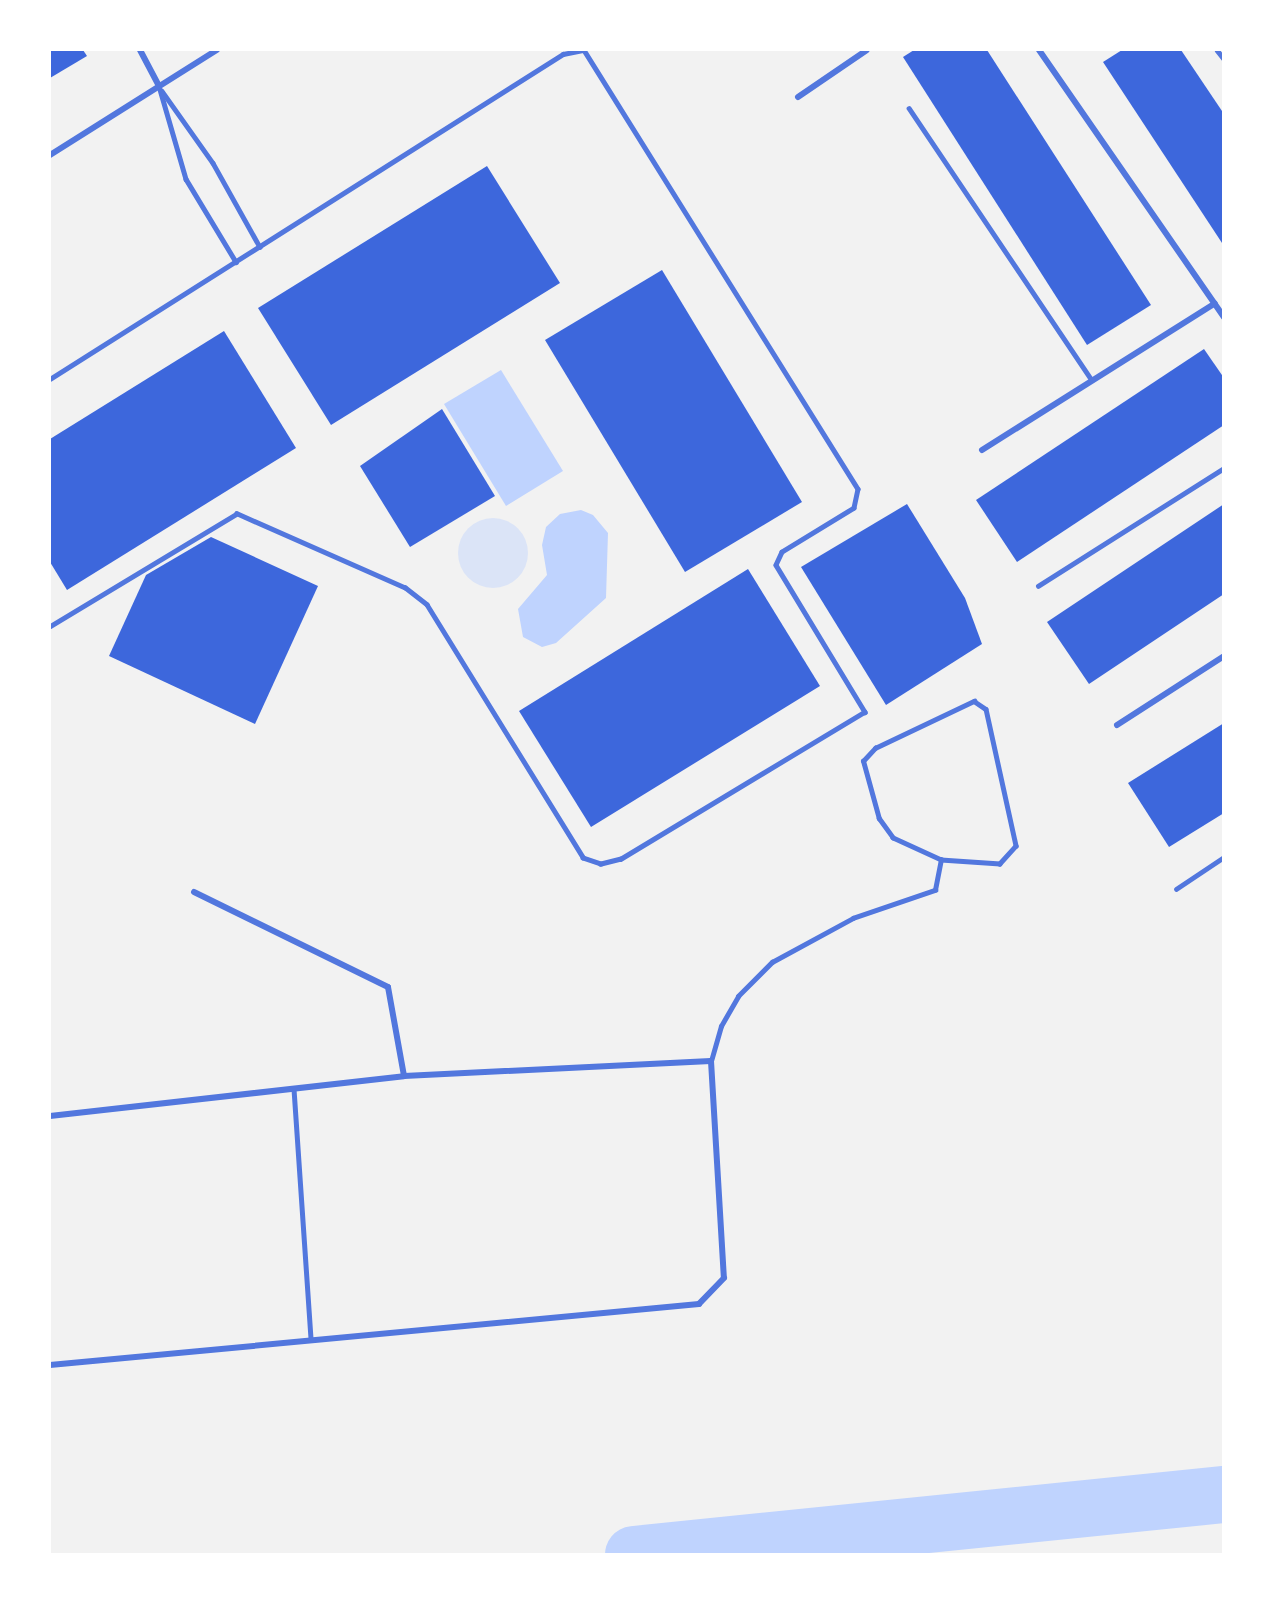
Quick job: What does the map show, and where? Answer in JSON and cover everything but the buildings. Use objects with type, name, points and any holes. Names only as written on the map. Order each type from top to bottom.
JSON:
[{"type":"street","points":[[140,50],[159,86]]},
{"type":"street","points":[[50,155],[217,50]]},
{"type":"street","points":[[798,97],[867,50]]},
{"type":"street","points":[[1040,50],[1224,317]]},
{"type":"street","points":[[982,450],[1091,379],[1215,303]]},
{"type":"street","points":[[1117,725],[1224,656]]},
{"type":"street","points":[[194,892],[388,987],[404,1076]]},
{"type":"street","points":[[50,1116],[404,1076],[711,1061],[724,1278],[712,1294],[699,1304],[50,1365]]},
{"type":"lane","points":[[50,379],[563,54],[584,50],[858,489],[854,508],[782,552],[776,565],[865,712],[621,859],[601,864],[583,858],[427,605],[405,588],[237,514],[50,627]]},
{"type":"lane","points":[[1217,50],[1224,59]]},
{"type":"lane","points":[[159,86],[213,163],[260,247]]},
{"type":"lane","points":[[159,86],[186,179],[236,262]]},
{"type":"lane","points":[[909,108],[1091,379]]},
{"type":"lane","points":[[1038,586],[1224,468]]},
{"type":"lane","points":[[974,701],[986,709],[1016,846],[1000,864],[941,860],[893,838],[879,819],[863,761],[875,748],[974,701]]},
{"type":"lane","points":[[1176,889],[1224,857]]},
{"type":"lane","points":[[711,1061],[721,1026],[738,996],[772,962],[894,900],[932,893],[941,860]]},
{"type":"lane","points":[[294,1089],[311,1339]]},
{"type":"shaded area","points":[[486,518],[500,518],[513,524],[522,533],[528,546],[526,566],[518,578],[500,588],[486,588],[473,582],[464,573],[458,560],[458,546],[464,533],[473,524]]},
{"type":"water","points":[[501,370],[563,471],[506,506],[444,404]]},
{"type":"water","points":[[581,510],[593,515],[608,533],[606,598],[556,643],[542,647],[523,637],[518,609],[547,575],[542,545],[546,527],[560,514]]},
{"type":"waterway","points":[[633,1554],[1224,1494]]}]
